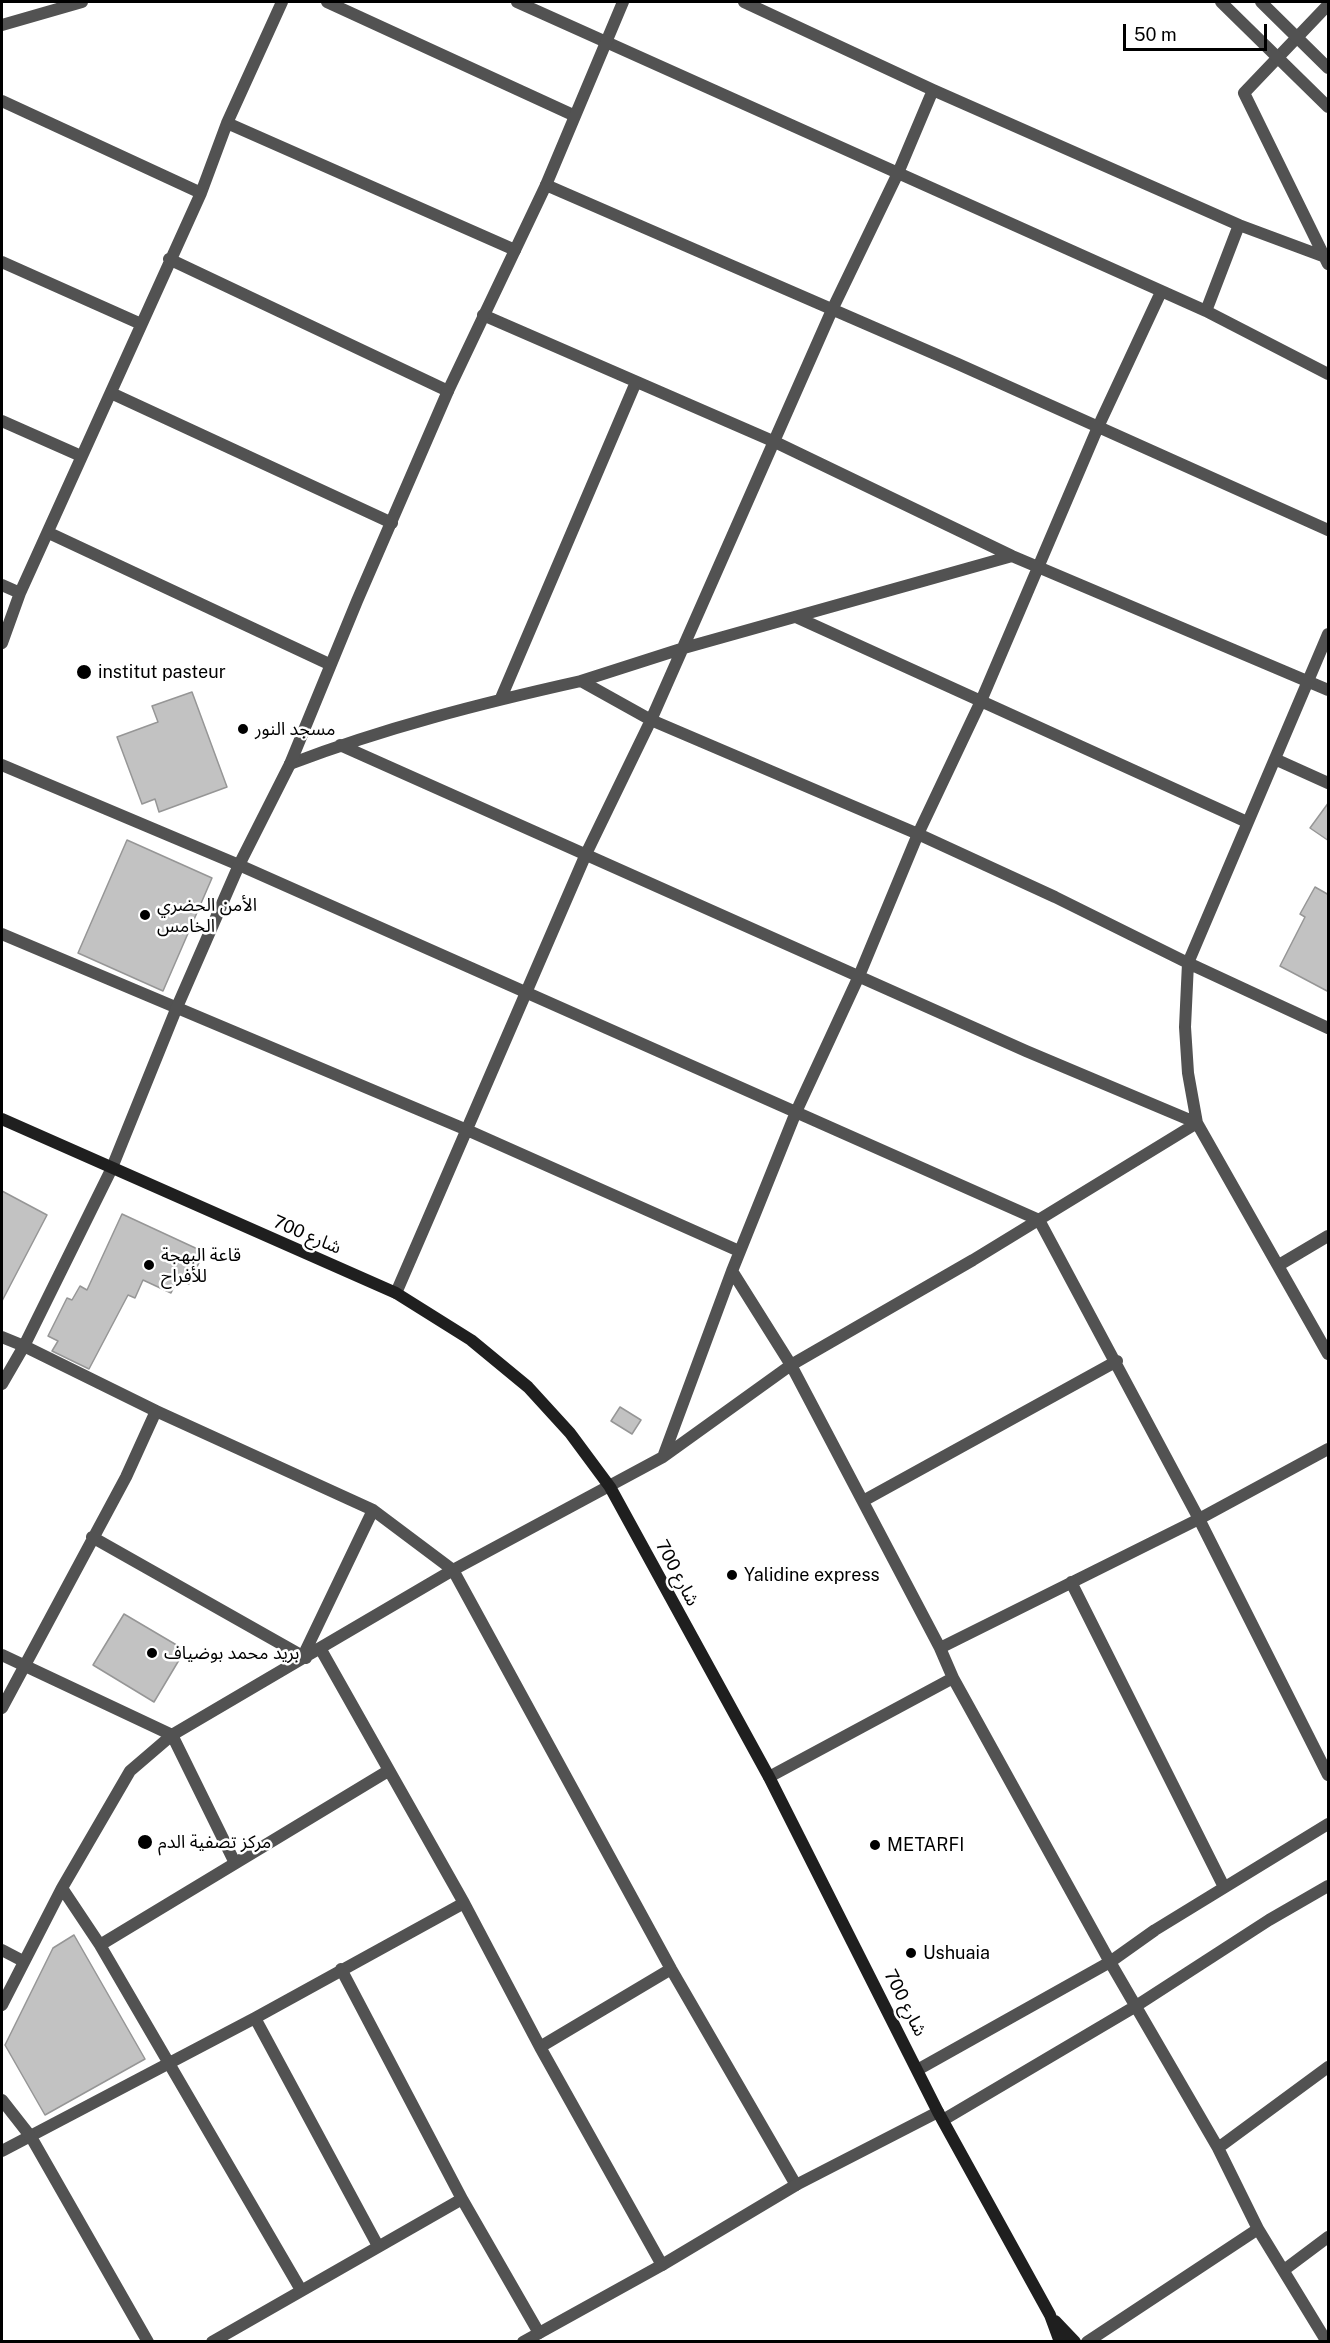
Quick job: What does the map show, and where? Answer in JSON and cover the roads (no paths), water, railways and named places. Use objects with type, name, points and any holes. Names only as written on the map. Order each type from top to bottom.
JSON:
[{"type":"main road","name":"شارع 700","points":[[2,1119],[111,1170],[396,1293],[471,1340],[528,1387],[570,1433],[610,1487],[769,1777],[941,2116],[1050,2315]]},
{"type":"main road","points":[[1050,2315],[1060,2342]]},
{"type":"main road","points":[[1050,2315],[1075,2342]]},
{"type":"street","points":[[2,25],[82,2]]},
{"type":"street","points":[[2,643],[20,593],[49,533],[169,259],[201,194],[227,123],[282,2]]},
{"type":"street","points":[[327,2],[573,115]]},
{"type":"street","points":[[517,2],[1206,311],[1329,374]]},
{"type":"street","points":[[2,1384],[24,1346],[111,1170],[177,1007],[239,866],[290,764],[329,664],[448,391],[546,185],[573,115],[623,2]]},
{"type":"street","points":[[744,2],[933,90],[1239,225],[1327,260]]},
{"type":"street","points":[[1221,2],[1278,60],[1329,107]]},
{"type":"street","points":[[1261,2],[1329,68]]},
{"type":"street","points":[[1327,260],[1244,93],[1329,5]]},
{"type":"street","points":[[396,1293],[586,854],[684,648],[832,310],[898,173],[933,90]]},
{"type":"street","points":[[2,101],[201,194]]},
{"type":"street","points":[[227,123],[515,250]]},
{"type":"street","points":[[546,185],[1329,530]]},
{"type":"street","points":[[1206,311],[1239,225]]},
{"type":"street","points":[[169,259],[448,391]]},
{"type":"street","points":[[2,262],[141,324]]},
{"type":"street","points":[[663,1457],[739,1251],[796,1112],[858,976],[918,834],[981,701],[1098,427],[1161,292]]},
{"type":"street","points":[[483,315],[775,442],[1012,556],[1329,690]]},
{"type":"street","points":[[501,698],[636,382]]},
{"type":"street","points":[[111,393],[392,523]]},
{"type":"street","points":[[2,421],[81,456]]},
{"type":"street","points":[[49,533],[329,664]]},
{"type":"street","points":[[290,764],[340,745],[501,698],[581,681],[684,648],[1012,556]]},
{"type":"street","points":[[2,585],[20,593]]},
{"type":"street","points":[[796,617],[1247,822]]},
{"type":"street","points":[[1329,634],[1307,680],[1277,759],[1247,822],[1188,963],[1185,1027],[1188,1073],[1197,1123],[1279,1265],[1325,1338],[1329,1354]]},
{"type":"street","points":[[581,681],[651,720],[918,834],[1329,1028]]},
{"type":"street","points":[[340,745],[858,976],[1197,1123]]},
{"type":"street","points":[[1277,759],[1329,783]]},
{"type":"street","points":[[2,765],[239,866],[1039,1220],[1117,1361],[1329,1775]]},
{"type":"street","points":[[2,934],[467,1130],[739,1251]]},
{"type":"street","points":[[2,2006],[62,1888],[130,1771],[172,1735],[453,1570],[663,1457],[791,1365],[1039,1220],[1197,1123]]},
{"type":"street","points":[[1279,1265],[1329,1236]]},
{"type":"street","points":[[732,1271],[791,1365],[940,1648],[953,1678],[1110,1962],[1218,2148],[1258,2229],[1327,2342]]},
{"type":"street","points":[[2,1337],[156,1411],[373,1510],[453,1570],[671,1969],[796,2186]]},
{"type":"street","points":[[863,1502],[1117,1361]]},
{"type":"street","points":[[2,1708],[126,1477],[156,1411]]},
{"type":"street","points":[[940,1648],[1199,1519],[1329,1449]]},
{"type":"street","points":[[304,1657],[373,1510]]},
{"type":"street","points":[[92,1538],[304,1657]]},
{"type":"street","points":[[1071,1582],[1224,1887]]},
{"type":"street","points":[[320,1648],[464,1903],[540,2047],[662,2265]]},
{"type":"street","points":[[2,1655],[172,1735],[235,1863]]},
{"type":"street","points":[[769,1777],[953,1678]]},
{"type":"street","points":[[100,1945],[387,1770]]},
{"type":"street","points":[[919,2069],[1110,1962],[1155,1930],[1329,1824]]},
{"type":"street","points":[[523,2342],[662,2265],[796,2186],[941,2116],[1136,2006],[1269,1920],[1329,1886]]},
{"type":"street","points":[[62,1888],[100,1945],[301,2290]]},
{"type":"street","points":[[2,2151],[255,2018],[464,1903]]},
{"type":"street","points":[[2,1950],[23,1961]]},
{"type":"street","points":[[341,1969],[462,2199],[539,2333]]},
{"type":"street","points":[[540,2047],[671,1969]]},
{"type":"street","points":[[255,2018],[378,2246]]},
{"type":"street","points":[[1218,2148],[1329,2067]]},
{"type":"street","points":[[2,2100],[31,2137],[148,2342]]},
{"type":"street","points":[[212,2342],[462,2199]]},
{"type":"street","points":[[1087,2342],[1258,2229]]},
{"type":"street","points":[[1284,2270],[1329,2237]]},
{"type":"place","name":"institut pasteur","points":[[84,672]]},
{"type":"place","name":"مسجد النور","points":[[243,729]]},
{"type":"place","name":"الأمن الحضري الخامس","points":[[145,915]]},
{"type":"place","name":"قاعة البهجة للأفراح","points":[[149,1265]]},
{"type":"place","name":"Yalidine express","points":[[732,1575]]},
{"type":"place","name":"بريد محمد بوضياف","points":[[152,1653]]},
{"type":"place","name":"مركز تصفية الدم","points":[[145,1842]]},
{"type":"place","name":"METARFI","points":[[875,1845]]},
{"type":"place","name":"Ushuaia","points":[[911,1953]]}]
